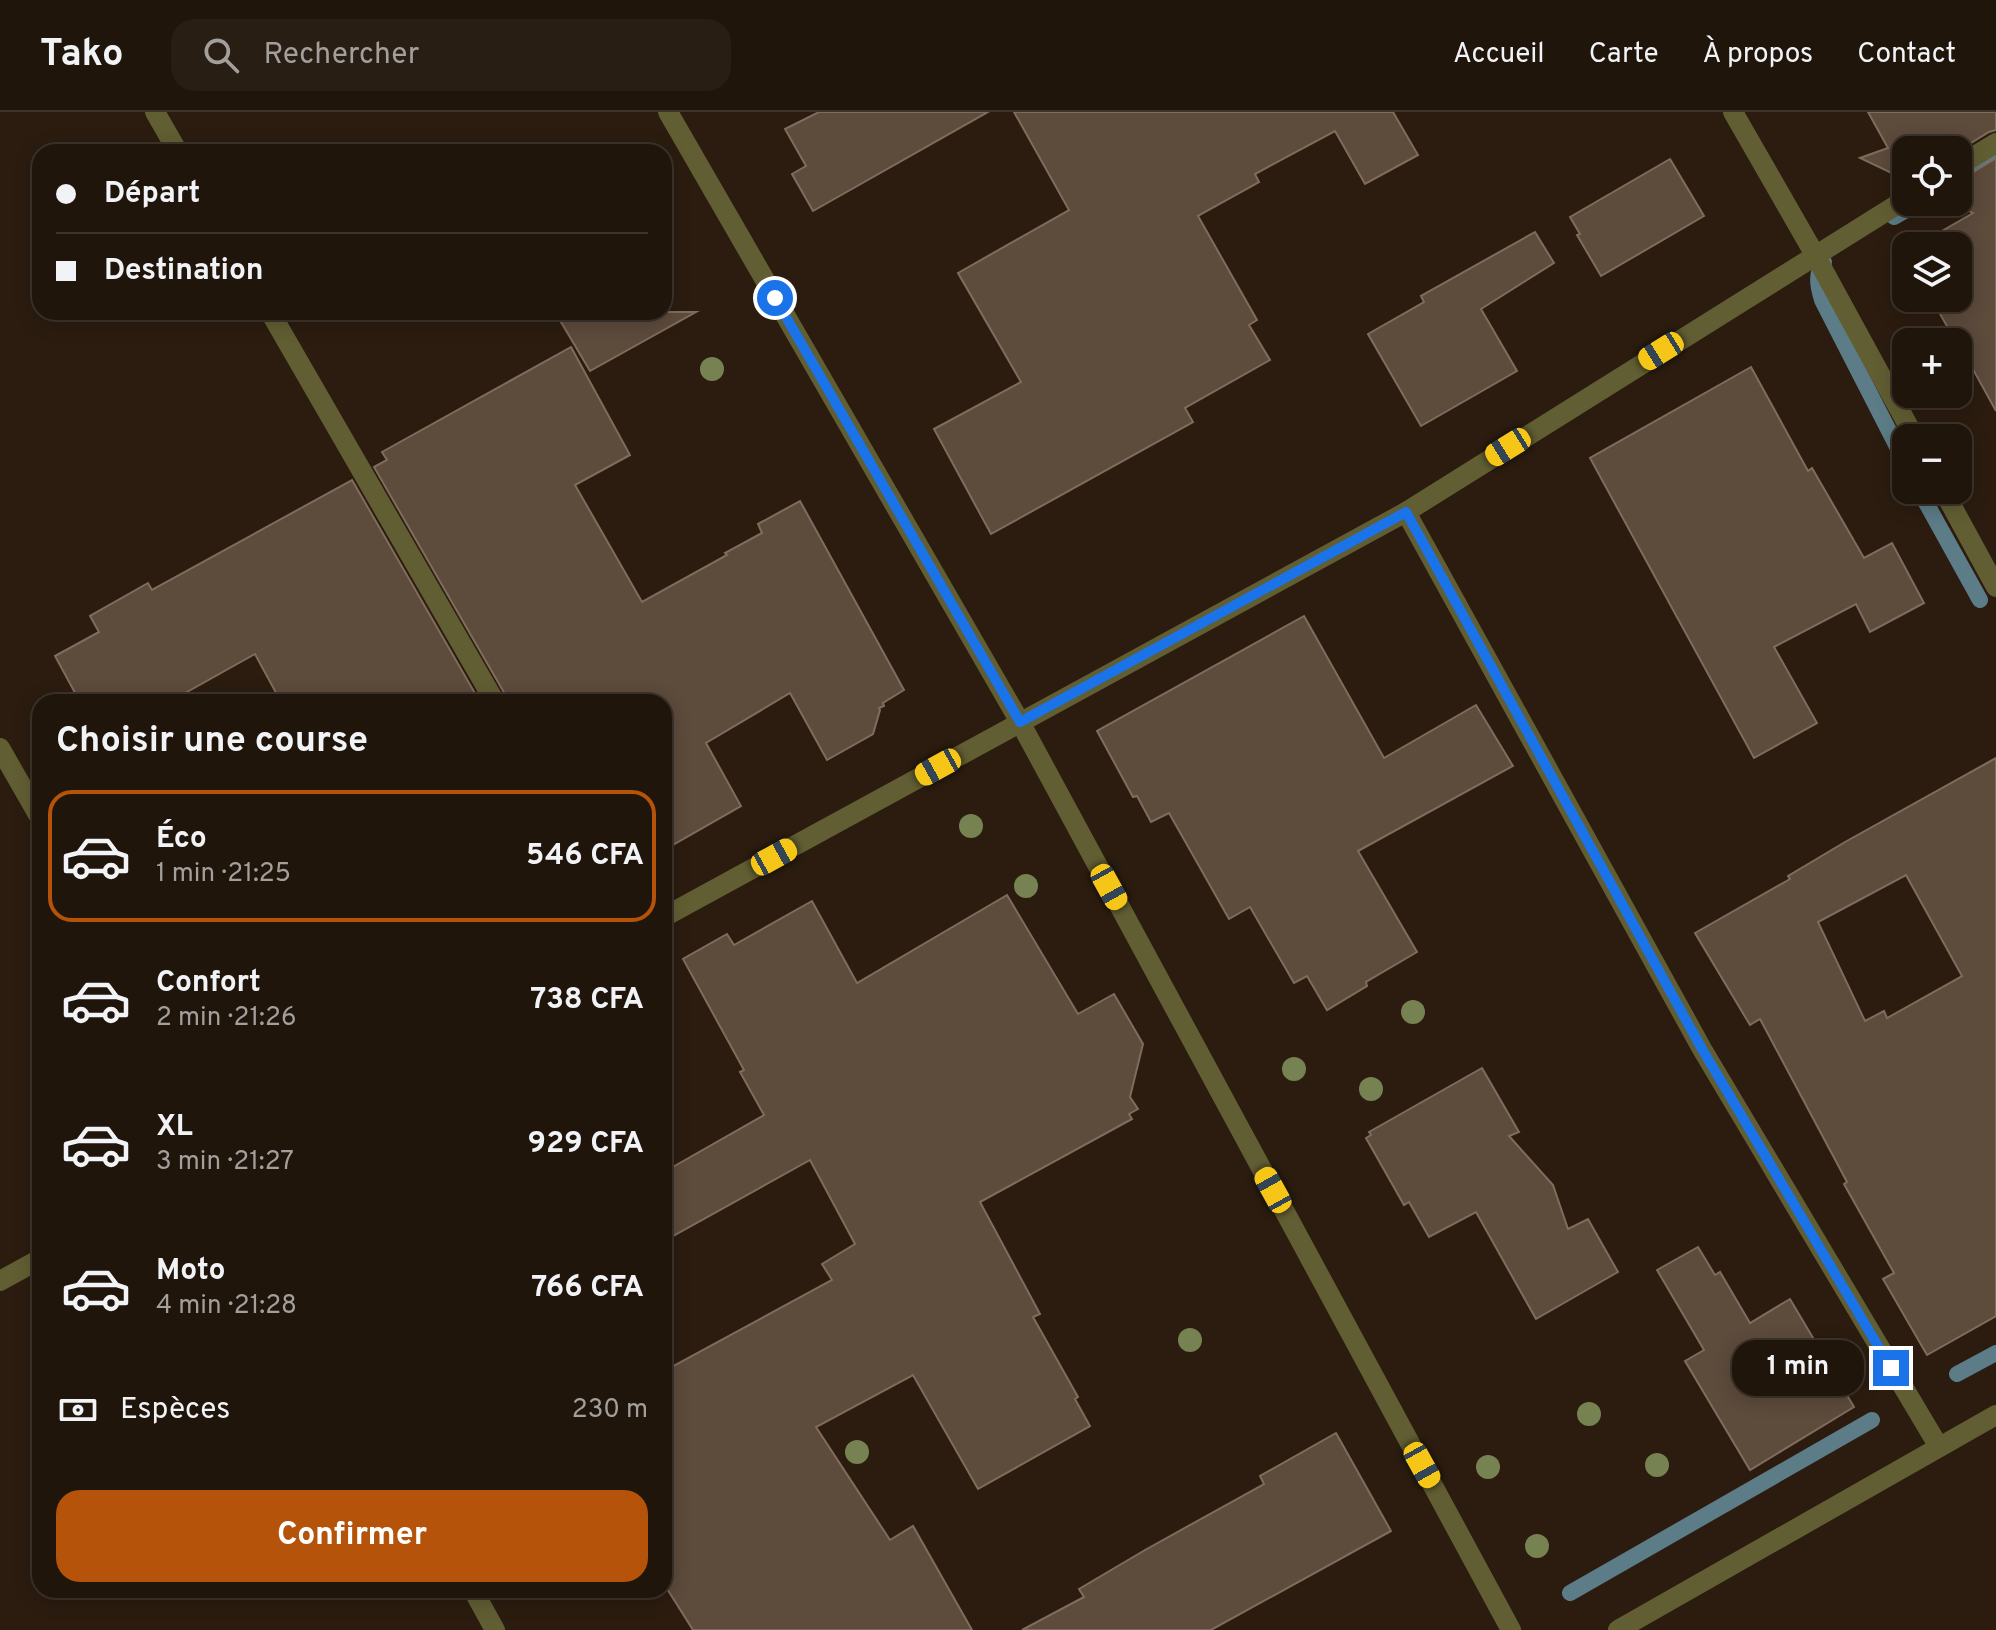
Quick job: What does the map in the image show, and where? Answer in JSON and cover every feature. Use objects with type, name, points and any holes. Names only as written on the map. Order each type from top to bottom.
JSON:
[{"type":"street","points":[[155,112],[173,144]]},
{"type":"street","points":[[668,112],[1020,722],[1511,1630]]},
{"type":"street","points":[[1733,112],[1907,424]]},
{"type":"street","points":[[1972,158],[1996,143]]},
{"type":"street","points":[[672,913],[1406,512],[1892,208]]},
{"type":"street","points":[[275,320],[490,694]]},
{"type":"street","points":[[1951,504],[1996,587]]},
{"type":"street","points":[[1406,512],[1702,1049],[1939,1447]]},
{"type":"street","points":[[0,748],[32,804]]},
{"type":"street","points":[[0,1281],[32,1263]]},
{"type":"street","points":[[1618,1630],[1996,1415]]},
{"type":"street","points":[[477,1598],[495,1630]]},
{"type":"building","points":[[819,112],[988,112],[813,211],[792,174],[806,166],[785,129]]},
{"type":"building","points":[[1014,112],[1393,112],[1418,155],[1365,184],[1335,131],[1255,174],[1259,182],[1198,216],[1257,320],[1249,325],[1270,360],[1185,408],[1193,422],[991,534],[934,429],[1021,382],[958,273],[1069,210]]},
{"type":"building","points":[[1868,112],[1996,112],[1996,130],[1972,142],[1972,136],[1892,136],[1892,173],[1860,158],[1888,148]]},
{"type":"building","points":[[1996,158],[1996,411],[1972,367],[1972,328],[1948,328],[1939,312],[1972,312],[1972,232],[1940,232],[1972,216],[1972,173]]},
{"type":"building","points":[[1670,159],[1704,216],[1601,276],[1570,217]]},
{"type":"building","points":[[1535,232],[1554,263],[1481,309],[1517,371],[1421,426],[1368,334],[1424,302],[1421,296]]},
{"type":"building","points":[[672,312],[696,312],[590,371],[560,320],[672,320]]},
{"type":"building","points":[[571,347],[630,455],[575,485],[642,602],[762,533],[758,524],[800,501],[904,690],[879,708],[873,734],[827,760],[790,693],[706,743],[741,806],[672,845],[672,694],[505,694],[374,467],[387,460],[382,452]]},
{"type":"building","points":[[1751,367],[1808,471],[1812,468],[1864,558],[1892,543],[1924,603],[1870,632],[1856,604],[1774,647],[1817,723],[1754,758],[1590,458]]},
{"type":"building","points":[[352,480],[475,694],[277,694],[255,654],[183,694],[76,694],[55,656],[99,632],[90,616],[148,583],[152,590]]},
{"type":"building","points":[[1304,616],[1384,758],[1476,705],[1513,766],[1358,851],[1417,952],[1366,982],[1367,986],[1327,1010],[1307,976],[1294,983],[1250,907],[1229,919],[1169,813],[1151,822],[1137,796],[1133,797],[1097,731]]},
{"type":"building","points":[[1996,758],[1996,1316],[1927,1355],[1883,1279],[1894,1273],[1844,1184],[1847,1182],[1760,1019],[1750,1025],[1695,933],[1790,879],[1788,876]],"holes":[[[1906,875],[1962,976],[1887,1018],[1884,1011],[1865,1021],[1818,922]]]},
{"type":"building","points":[[1007,895],[1078,1014],[1114,994],[1143,1044],[1130,1097],[1138,1109],[1129,1114],[1132,1119],[980,1202],[1040,1314],[1033,1317],[1078,1397],[1075,1399],[1090,1426],[978,1489],[913,1375],[816,1427],[890,1540],[913,1526],[972,1630],[693,1630],[672,1597],[672,1367],[832,1280],[822,1264],[855,1244],[810,1160],[672,1237],[672,1167],[764,1115],[740,1072],[744,1070],[683,959],[727,934],[734,945],[812,901],[857,983]]},
{"type":"building","points":[[1482,1068],[1519,1132],[1509,1136],[1553,1185],[1568,1229],[1588,1219],[1618,1272],[1536,1319],[1476,1212],[1429,1237],[1409,1202],[1404,1205],[1366,1138],[1371,1135],[1369,1132]]},
{"type":"building","points":[[1698,1247],[1715,1275],[1720,1272],[1750,1323],[1790,1299],[1854,1407],[1750,1470],[1685,1361],[1704,1350],[1657,1270]]},
{"type":"building","points":[[1336,1433],[1391,1531],[1211,1630],[1022,1630],[1084,1597],[1079,1589],[1264,1484],[1260,1476]]},
{"type":"waterway","points":[[1972,173],[1996,159]]},
{"type":"waterway","points":[[1824,262],[1818,275],[1822,300],[1892,437]]},
{"type":"waterway","points":[[1927,504],[1980,600]]},
{"type":"waterway","points":[[1957,1374],[1996,1353]]},
{"type":"waterway","points":[[1570,1593],[1872,1420]]},
{"type":"route","points":[[775,298],[1020,722],[1406,512],[1702,1049],[1891,1368]]}]
